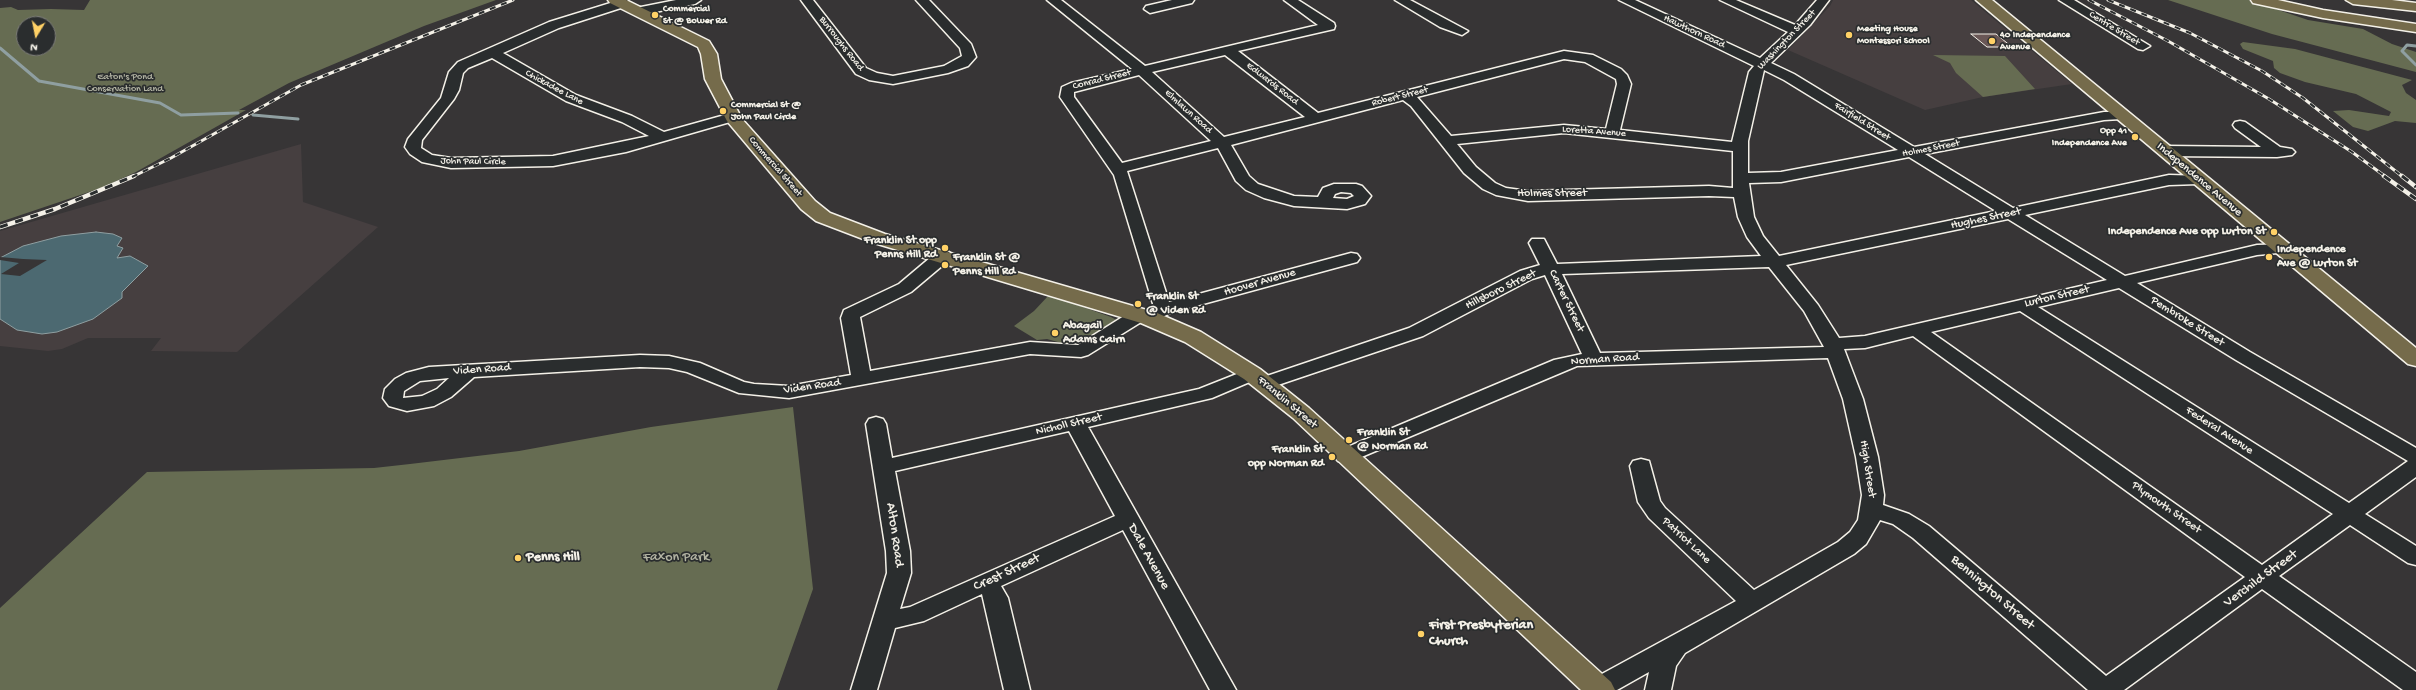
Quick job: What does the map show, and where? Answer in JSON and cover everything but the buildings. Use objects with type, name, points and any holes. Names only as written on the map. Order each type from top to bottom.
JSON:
[{"type":"main road","name":"Independence Avenue","points":[[1983,0],[2416,359]]},
{"type":"main road","points":[[2258,0],[2323,14],[2416,28]]},
{"type":"main road","points":[[2326,0],[2416,17]]},
{"type":"main road","points":[[2353,0],[2416,6]]},
{"type":"main road","name":"Commercial Street","points":[[619,2],[640,11],[704,44],[709,54],[713,79],[732,117],[815,211],[845,226],[898,244]]},
{"type":"main road","name":"Franklin Street","points":[[898,244],[1151,314],[1193,337],[1258,379],[1345,456],[1599,689]]},
{"type":"street","points":[[640,11],[695,0]]},
{"type":"street","name":"Burroughs Road","points":[[807,0],[861,71],[874,77],[892,80],[948,70],[963,63],[969,57],[966,47],[922,0]]},
{"type":"street","name":"Elmlawn Road","points":[[1053,0],[1143,71],[1222,143],[1229,152],[1242,178],[1256,189],[1288,200],[1324,201]]},
{"type":"street","points":[[1150,9],[1188,0]]},
{"type":"street","name":"Conrad Street","points":[[1151,314],[1159,300],[1118,169],[1067,97],[1066,92],[1073,87],[1329,26],[1290,0]]},
{"type":"street","points":[[1401,0],[1445,24],[1462,31]]},
{"type":"street","name":"Hawthorn Road","points":[[1626,0],[1762,64]]},
{"type":"street","points":[[1726,0],[1797,31]]},
{"type":"street","name":"Washington Street","points":[[1748,224],[1740,185],[1740,147],[1756,72],[1762,64],[1797,31],[1823,0]]},
{"type":"street","name":"Centre Street","points":[[2065,0],[2143,46]]},
{"type":"street","name":"John Paul Circle","points":[[619,2],[554,25],[530,37],[469,61],[457,70],[449,96],[414,142],[413,149],[420,156],[438,162],[459,164],[545,161],[600,153],[732,117]]},
{"type":"street","name":"Edwards Road","points":[[1228,50],[1315,118]]},
{"type":"street","name":"Chickadee Lane","points":[[491,52],[571,98],[627,119],[663,137]]},
{"type":"street","name":"Robert Street","points":[[1118,169],[1560,55],[1580,56],[1616,72],[1624,80],[1612,133]]},
{"type":"street","name":"Fairfield Street","points":[[1762,64],[1790,77],[1961,183]]},
{"type":"street","name":"Holmes Street","points":[[1405,95],[1416,103],[1470,170],[1485,183],[1512,194],[1709,191],[2104,116],[2121,115]]},
{"type":"street","points":[[2165,151],[2282,152],[2240,125]]},
{"type":"street","name":"Loretta Avenue","points":[[1447,141],[1551,130],[1612,133],[1740,147]]},
{"type":"street","name":"Hughes Street","points":[[1774,262],[2169,180],[2198,178]]},
{"type":"street","name":"Pembroke Street","points":[[1961,183],[2248,359],[2416,457]]},
{"type":"street","name":"High Street","points":[[1599,689],[1853,543],[1866,527],[1872,509],[1872,488],[1867,457],[1852,396],[1834,348],[1812,309],[1760,244],[1748,224]]},
{"type":"street","name":"Carter Street","points":[[1538,243],[1593,358]]},
{"type":"street","name":"Lurton Street","points":[[1834,348],[2257,250],[2282,248]]},
{"type":"street","points":[[862,379],[850,318],[851,314],[858,309],[905,288],[943,256]]},
{"type":"street","name":"Hoover Avenue","points":[[1151,314],[1351,258]]},
{"type":"street","name":"Hillsboro Street","points":[[1258,379],[1416,332],[1530,273],[1550,269],[1774,262]]},
{"type":"street","name":"Federal Avenue","points":[[2023,305],[2416,557]]},
{"type":"street","name":"Viden Road","points":[[469,370],[444,393],[427,402],[407,405],[394,400],[393,393],[402,383],[413,377],[429,373],[469,370],[659,361],[700,369],[746,388],[781,392],[862,379],[1030,348],[1081,351],[1126,325],[1151,314]]},
{"type":"street","name":"Plymouth Street","points":[[1916,330],[2416,686]]},
{"type":"street","name":"Norman Road","points":[[1345,456],[1561,364],[1593,358],[1834,348]]},
{"type":"street","name":"Nicholl Street","points":[[883,467],[1211,392],[1258,379]]},
{"type":"street","name":"Dale Avenue","points":[[1075,423],[1222,690]]},
{"type":"street","name":"Alton Road","points":[[864,690],[898,581],[899,566],[876,424]]},
{"type":"street","name":"Patriot Lane","points":[[1641,466],[1649,502],[1657,513],[1752,602]]},
{"type":"street","name":"Verchild Street","points":[[2105,690],[2264,577],[2416,466]]},
{"type":"street","name":"Bennington Street","points":[[1872,509],[1901,520],[1921,532],[2105,690]]},
{"type":"street","name":"Crest Street","points":[[885,621],[915,616],[1105,528],[1128,520]]},
{"type":"street","points":[[987,582],[996,598],[1017,690]]},
{"type":"street","points":[[1658,690],[1664,663],[1676,646]]},
{"type":"shaded area","points":[[1833,0],[1971,0],[2072,84],[1983,97],[1925,110],[1788,50],[1830,6]]},
{"type":"shaded area","points":[[301,144],[303,202],[378,227],[237,352],[151,351],[161,338],[88,338],[62,349],[48,351],[0,346],[0,231]]},
{"type":"green space","name":"Eaton's Pond Conservation Land","points":[[90,0],[496,0],[424,26],[289,83],[239,110],[246,110],[136,172],[101,188],[0,222],[0,8],[11,7],[18,10],[84,10]]},
{"type":"green space","points":[[2168,0],[2249,0],[2308,20],[2363,29],[2392,44],[2416,52],[2416,72],[2272,34]]},
{"type":"green space","points":[[2243,42],[2295,49],[2412,80],[2402,85],[2406,93],[2416,100],[2416,123],[2395,121],[2368,131],[2353,127],[2333,111],[2349,110],[2389,116],[2391,112],[2356,94],[2305,82],[2280,73],[2274,68],[2273,61],[2243,49],[2240,44]]},
{"type":"green space","points":[[1933,55],[2005,56],[2035,89],[1983,97],[1956,73],[1950,63]]},
{"type":"green space","points":[[1049,295],[1111,317],[1120,322],[1083,343],[1065,344],[1047,339],[1037,340],[1014,326],[1034,311]]},
{"type":"green space","name":"Faxon Park","points":[[793,407],[813,589],[777,690],[0,690],[0,608],[147,472],[374,468],[519,451],[651,427]]},
{"type":"water","points":[[96,232],[113,234],[122,238],[117,246],[123,248],[117,258],[130,256],[148,266],[122,292],[122,298],[93,319],[57,332],[42,334],[17,330],[0,319],[0,258],[23,246],[61,236]]},
{"type":"pier","points":[[0,257],[47,260],[20,276],[1,274],[19,263],[0,260]]},
{"type":"waterway","points":[[2416,46],[2407,45],[2402,51],[2416,65]]},
{"type":"waterway","points":[[0,48],[39,81],[160,103],[181,115],[238,113]]},
{"type":"waterway","points":[[253,115],[298,119]]},
{"type":"railway","points":[[132,177],[171,158],[301,85],[513,0]]},
{"type":"railway","points":[[2089,0],[2168,41],[2269,99],[2352,152],[2386,177]]},
{"type":"railway","points":[[2108,0],[2190,33],[2262,71],[2303,98],[2403,177]]},
{"type":"railway","points":[[0,227],[55,209],[134,176]]},
{"type":"railway","points":[[2384,176],[2416,199]]},
{"type":"railway","points":[[2402,176],[2416,187]]},
{"type":"place","name":"Commercial St @ Bower Rd","points":[[655,15]]},
{"type":"place","name":"Meeting House Montessori School","points":[[1849,35]]},
{"type":"place","name":"40 Independence Avenue","points":[[1992,41]]},
{"type":"place","name":"Commercial St @ John Paul Circle","points":[[723,111]]},
{"type":"place","name":"Opp 41 Independence Ave","points":[[2135,137]]},
{"type":"place","name":"Independence Ave opp Lurton St","points":[[2274,232]]},
{"type":"place","name":"Franklin St opp Penns Hill Rd","points":[[945,248]]},
{"type":"place","name":"Independence Ave @ Lurton St","points":[[2269,257]]},
{"type":"place","name":"Franklin St @ Penns Hill Rd","points":[[945,265]]},
{"type":"place","name":"Franklin St @ Viden Rd","points":[[1138,304]]},
{"type":"place","name":"Abagail Adams Cairn","points":[[1055,333]]},
{"type":"place","name":"Franklin St @ Norman Rd","points":[[1349,440]]},
{"type":"place","name":"Franklin St opp Norman Rd","points":[[1332,457]]},
{"type":"place","name":"Penns Hill","points":[[518,558]]},
{"type":"place","name":"First Presbyterian Church","points":[[1421,634]]}]
